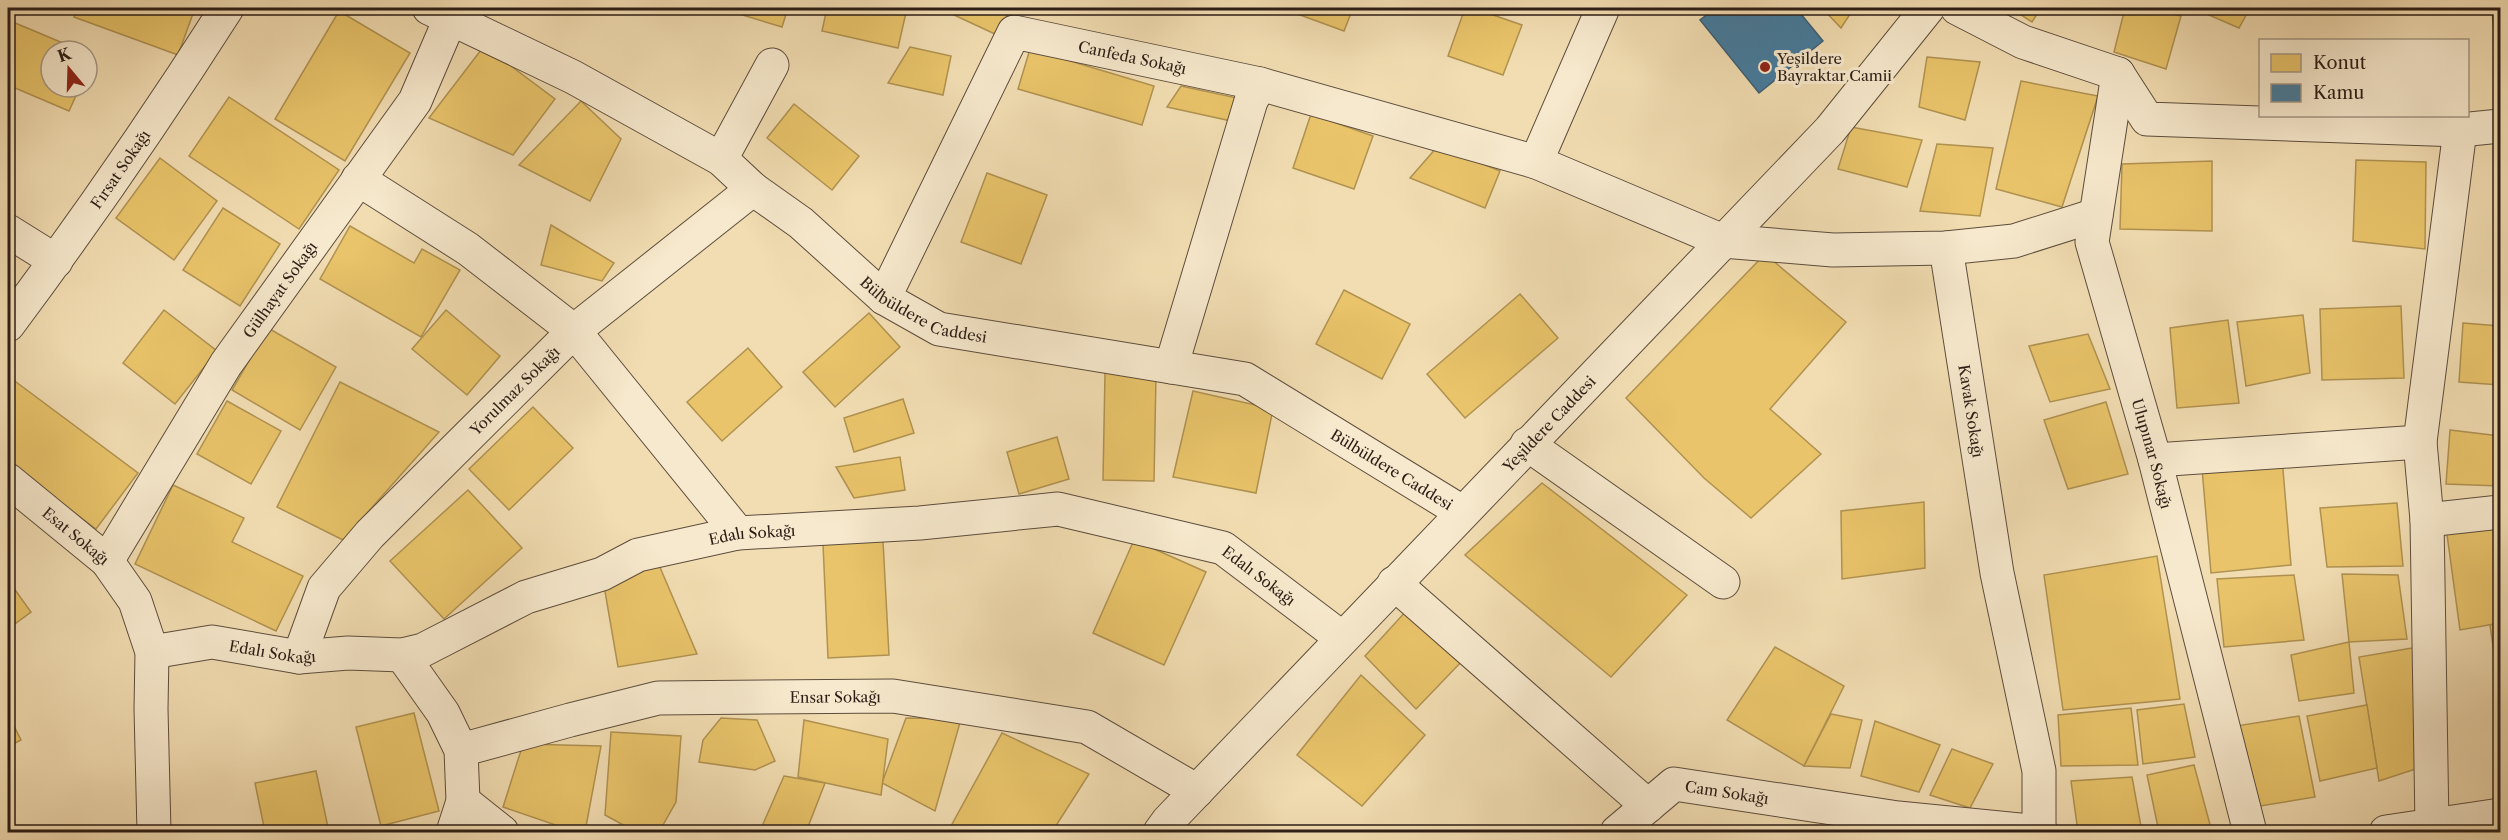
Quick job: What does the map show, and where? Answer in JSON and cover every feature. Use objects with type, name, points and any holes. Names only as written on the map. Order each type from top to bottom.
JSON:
[{"type":"street","name":"Fırsat Sokağı","points":[[8,325],[56,261],[166,104],[227,8]]},
{"type":"street","points":[[1536,162],[1603,8]]},
{"type":"street","name":"Yeşildere Caddesi","points":[[1160,832],[1394,583],[1830,130],[1928,8]]},
{"type":"street","points":[[1957,8],[2023,42],[2118,74],[2148,119],[2460,130],[2500,126]]},
{"type":"street","name":"Bülbüldere Caddesi","points":[[440,12],[573,77],[721,159],[753,189],[801,223],[884,298],[939,328],[1245,379],[1462,512]]},
{"type":"street","name":"Gülhayat Sokağı","points":[[107,561],[226,364],[415,101],[440,12]]},
{"type":"street","name":"Canfeda Sokağı","points":[[884,298],[1014,32],[1260,84],[1536,162],[1723,242]]},
{"type":"street","points":[[721,159],[772,65]]},
{"type":"street","name":"Ulupınar Sokağı","points":[[2118,74],[2092,242],[2155,460],[2250,832]]},
{"type":"street","points":[[1171,367],[1251,101],[1260,84]]},
{"type":"street","points":[[2432,826],[2427,520],[2420,442],[2460,130]]},
{"type":"street","points":[[358,179],[468,249],[574,331],[738,533]]},
{"type":"street","name":"Yorulmaz Sokağı","points":[[299,657],[324,588],[370,534],[574,331],[753,189]]},
{"type":"street","points":[[1723,242],[1833,250],[1946,248],[2014,241],[2096,215]]},
{"type":"street","points":[[8,231],[56,261]]},
{"type":"street","name":"Kavak Sokağı","points":[[1946,248],[1997,573],[2039,771],[2040,832]]},
{"type":"street","points":[[2155,460],[2420,442]]},
{"type":"street","points":[[1527,444],[1723,582]]},
{"type":"street","name":"Esat Sokağı","points":[[8,480],[107,561],[135,601],[152,652],[154,832]]},
{"type":"street","name":"Edalı Sokağı","points":[[152,652],[212,642],[299,657],[348,653],[402,655],[423,650],[526,597],[602,574],[638,555],[738,533],[920,523],[1058,509],[1223,548],[1342,638]]},
{"type":"street","points":[[2427,520],[2500,512]]},
{"type":"street","points":[[1394,583],[1648,806]]},
{"type":"street","points":[[402,655],[443,713],[461,750],[463,801],[453,832]]},
{"type":"street","name":"Ensar Sokağı","points":[[461,750],[658,699],[893,696],[1087,727],[1197,791]]},
{"type":"street","name":"Cam Sokağı","points":[[1617,832],[1674,784],[1896,825],[2040,832]]},
{"type":"street","points":[[463,801],[502,832]]},
{"type":"street","points":[[2386,832],[2500,815]]},
{"type":"building: Konut","points":[[78,8],[195,8],[178,55],[74,17]]},
{"type":"building: Konut","points":[[719,8],[788,8],[782,27]]},
{"type":"building: Konut","points":[[827,8],[907,8],[898,48],[822,31]]},
{"type":"building: Konut","points":[[939,8],[1011,8],[997,35]]},
{"type":"building: Konut","points":[[1281,8],[1353,8],[1344,31]]},
{"type":"building: Konut","points":[[1465,8],[1473,8],[1522,25],[1503,75],[1448,56]]},
{"type":"building: Konut","points":[[1822,8],[1854,8],[1841,28]]},
{"type":"building: Konut","points":[[2010,8],[2041,8],[2032,22]]},
{"type":"building: Konut","points":[[2125,8],[2143,8],[2181,16],[2166,69],[2114,52]]},
{"type":"building: Konut","points":[[2193,8],[2250,8],[2239,28]]},
{"type":"building: Konut","points":[[2492,8],[2500,8],[2500,25],[2493,24]]},
{"type":"building: Konut","points":[[339,11],[410,53],[345,161],[275,119]]},
{"type":"building: Konut","points":[[8,20],[53,39],[39,39],[39,98],[8,85]]},
{"type":"building: Konut","points":[[484,46],[555,99],[513,155],[429,118]]},
{"type":"building: Konut","points":[[910,47],[951,56],[943,95],[888,83]]},
{"type":"building: Konut","points":[[1030,49],[1154,86],[1142,125],[1018,89]]},
{"type":"building: Konut","points":[[1927,57],[1980,62],[1965,120],[1919,107]]},
{"type":"building: Konut","points":[[2021,81],[2098,96],[2062,207],[1996,189]]},
{"type":"building: Konut","points":[[1181,86],[1251,101],[1245,124],[1167,107]]},
{"type":"building: Konut","points":[[229,97],[339,170],[299,229],[189,156]]},
{"type":"building: Konut","points":[[41,99],[74,99],[69,111]]},
{"type":"building: Konut","points":[[581,101],[621,139],[590,201],[519,165]]},
{"type":"building: Konut","points":[[794,104],[859,156],[832,190],[767,138]]},
{"type":"building: Konut","points":[[1311,114],[1373,136],[1354,189],[1293,168]]},
{"type":"building: Konut","points":[[1851,127],[1922,140],[1907,187],[1838,169]]},
{"type":"building: Konut","points":[[1937,144],[1993,148],[1980,216],[1920,211]]},
{"type":"building: Konut","points":[[1438,146],[1500,171],[1485,208],[1410,178]]},
{"type":"building: Konut","points":[[160,158],[217,201],[174,260],[116,218]]},
{"type":"building: Konut","points":[[2356,160],[2426,162],[2425,249],[2353,241]]},
{"type":"building: Konut","points":[[2212,161],[2212,231],[2120,229],[2122,164]]},
{"type":"building: Konut","points":[[987,173],[1047,195],[1021,264],[961,242]]},
{"type":"building: Konut","points":[[223,208],[280,244],[240,306],[183,270]]},
{"type":"building: Konut","points":[[551,225],[614,263],[602,281],[541,265]]},
{"type":"building: Konut","points":[[350,226],[414,263],[422,249],[460,270],[421,337],[320,279]]},
{"type":"building: Konut","points":[[1765,254],[1846,322],[1770,409],[1821,454],[1751,518],[1704,478],[1626,398]]},
{"type":"building: Konut","points":[[1344,290],[1410,324],[1382,379],[1316,344]]},
{"type":"building: Konut","points":[[1520,294],[1558,338],[1465,418],[1427,374]]},
{"type":"building: Konut","points":[[2401,306],[2404,378],[2322,380],[2320,309]]},
{"type":"building: Konut","points":[[164,310],[217,351],[175,404],[123,363]]},
{"type":"building: Konut","points":[[446,310],[500,356],[467,395],[412,349]]},
{"type":"building: Konut","points":[[869,313],[900,347],[835,407],[803,372]]},
{"type":"building: Konut","points":[[2303,315],[2310,373],[2246,386],[2237,322]]},
{"type":"building: Konut","points":[[2228,320],[2239,403],[2177,408],[2170,328]]},
{"type":"building: Konut","points":[[2463,323],[2500,326],[2500,385],[2459,382]]},
{"type":"building: Konut","points":[[268,328],[336,367],[300,430],[232,390]]},
{"type":"building: Konut","points":[[2088,334],[2110,389],[2050,402],[2029,346]]},
{"type":"building: Konut","points":[[748,348],[782,387],[722,441],[687,402]]},
{"type":"building: Konut","points":[[1105,373],[1156,374],[1154,481],[1103,480]]},
{"type":"building: Konut","points":[[8,376],[138,473],[96,529],[8,463]]},
{"type":"building: Konut","points":[[340,382],[439,432],[343,540],[277,507]]},
{"type":"building: Konut","points":[[1193,391],[1273,409],[1256,493],[1173,477]]},
{"type":"building: Konut","points":[[903,399],[914,433],[854,452],[844,418]]},
{"type":"building: Konut","points":[[227,401],[281,431],[251,484],[197,454]]},
{"type":"building: Konut","points":[[2106,402],[2128,474],[2068,489],[2044,420]]},
{"type":"building: Konut","points":[[533,407],[573,448],[509,510],[469,469]]},
{"type":"building: Konut","points":[[2450,430],[2500,436],[2500,486],[2446,484]]},
{"type":"building: Konut","points":[[1057,437],[1069,479],[1019,494],[1007,452]]},
{"type":"building: Konut","points":[[900,457],[905,490],[854,498],[836,467]]},
{"type":"building: Konut","points":[[2201,457],[2282,458],[2291,565],[2211,573]]},
{"type":"building: Konut","points":[[1542,483],[1687,595],[1611,677],[1465,555]]},
{"type":"building: Konut","points":[[173,485],[244,518],[232,542],[303,576],[276,631],[135,564]]},
{"type":"building: Konut","points":[[468,490],[522,548],[444,619],[390,561]]},
{"type":"building: Konut","points":[[1924,502],[1925,568],[1842,579],[1841,511]]},
{"type":"building: Konut","points":[[2397,503],[2403,566],[2327,567],[2320,508]]},
{"type":"building: Konut","points":[[2500,514],[2500,623],[2460,630],[2445,520]]},
{"type":"building: Konut","points":[[1134,540],[1206,572],[1164,665],[1093,633]]},
{"type":"building: Konut","points":[[883,541],[889,655],[828,658],[823,544]]},
{"type":"building: Konut","points":[[2157,556],[2180,699],[2063,710],[2044,575]]},
{"type":"building: Konut","points":[[659,565],[697,654],[618,667],[602,574]]},
{"type":"building: Konut","points":[[2342,574],[2398,575],[2407,639],[2349,642]]},
{"type":"building: Konut","points":[[2294,575],[2304,640],[2224,647],[2217,579]]},
{"type":"building: Konut","points":[[8,580],[31,612],[8,629]]},
{"type":"building: Konut","points":[[1408,609],[1464,659],[1416,709],[1365,656]]},
{"type":"building: Konut","points":[[2500,623],[2500,694],[2490,625]]},
{"type":"building: Konut","points":[[2349,642],[2354,693],[2299,701],[2291,655]]},
{"type":"building: Konut","points":[[2430,645],[2431,764],[2379,781],[2359,657]]},
{"type":"building: Konut","points":[[1775,647],[1844,686],[1804,766],[1727,720]]},
{"type":"building: Konut","points":[[1361,675],[1425,735],[1362,806],[1297,755]]},
{"type":"building: Konut","points":[[2184,704],[2195,757],[2143,764],[2137,710]]},
{"type":"building: Konut","points":[[2367,705],[2377,768],[2320,781],[2307,716]]},
{"type":"building: Konut","points":[[2131,708],[2138,765],[2061,766],[2058,715]]},
{"type":"building: Konut","points":[[414,713],[439,811],[381,826],[356,727]]},
{"type":"building: Konut","points":[[8,714],[21,740],[8,747]]},
{"type":"building: Konut","points":[[1831,714],[1862,720],[1850,768],[1804,766]]},
{"type":"building: Konut","points":[[2299,716],[2315,797],[2254,807],[2236,726]]},
{"type":"building: Konut","points":[[721,718],[757,720],[775,761],[755,770],[699,762],[703,740]]},
{"type":"building: Konut","points":[[906,718],[961,719],[935,811],[882,783]]},
{"type":"building: Konut","points":[[804,720],[888,739],[881,795],[798,777]]},
{"type":"building: Konut","points":[[1875,721],[1940,745],[1919,792],[1861,776]]},
{"type":"building: Konut","points":[[611,732],[681,736],[676,802],[659,832],[636,832],[605,815]]},
{"type":"building: Konut","points":[[1002,733],[1089,774],[1052,832],[961,832],[951,826]]},
{"type":"building: Konut","points":[[523,744],[601,746],[585,832],[576,832],[503,807]]},
{"type":"building: Konut","points":[[1952,749],[1993,764],[1970,808],[1930,795]]},
{"type":"building: Konut","points":[[2194,765],[2212,832],[2159,832],[2147,775]]},
{"type":"building: Konut","points":[[316,771],[329,832],[265,832],[255,783]]},
{"type":"building: Konut","points":[[784,776],[825,783],[806,832],[766,832],[763,824]]},
{"type":"building: Konut","points":[[2132,777],[2142,832],[2078,832],[2071,781]]},
{"type":"building: Kamu","name":"Yeşildere Bayraktar Camii","points":[[1716,8],[1796,8],[1823,41],[1759,93],[1700,20]]},
{"type":"place","name":"Yeşildere Bayraktar Camii","points":[[1765,67]]}]
